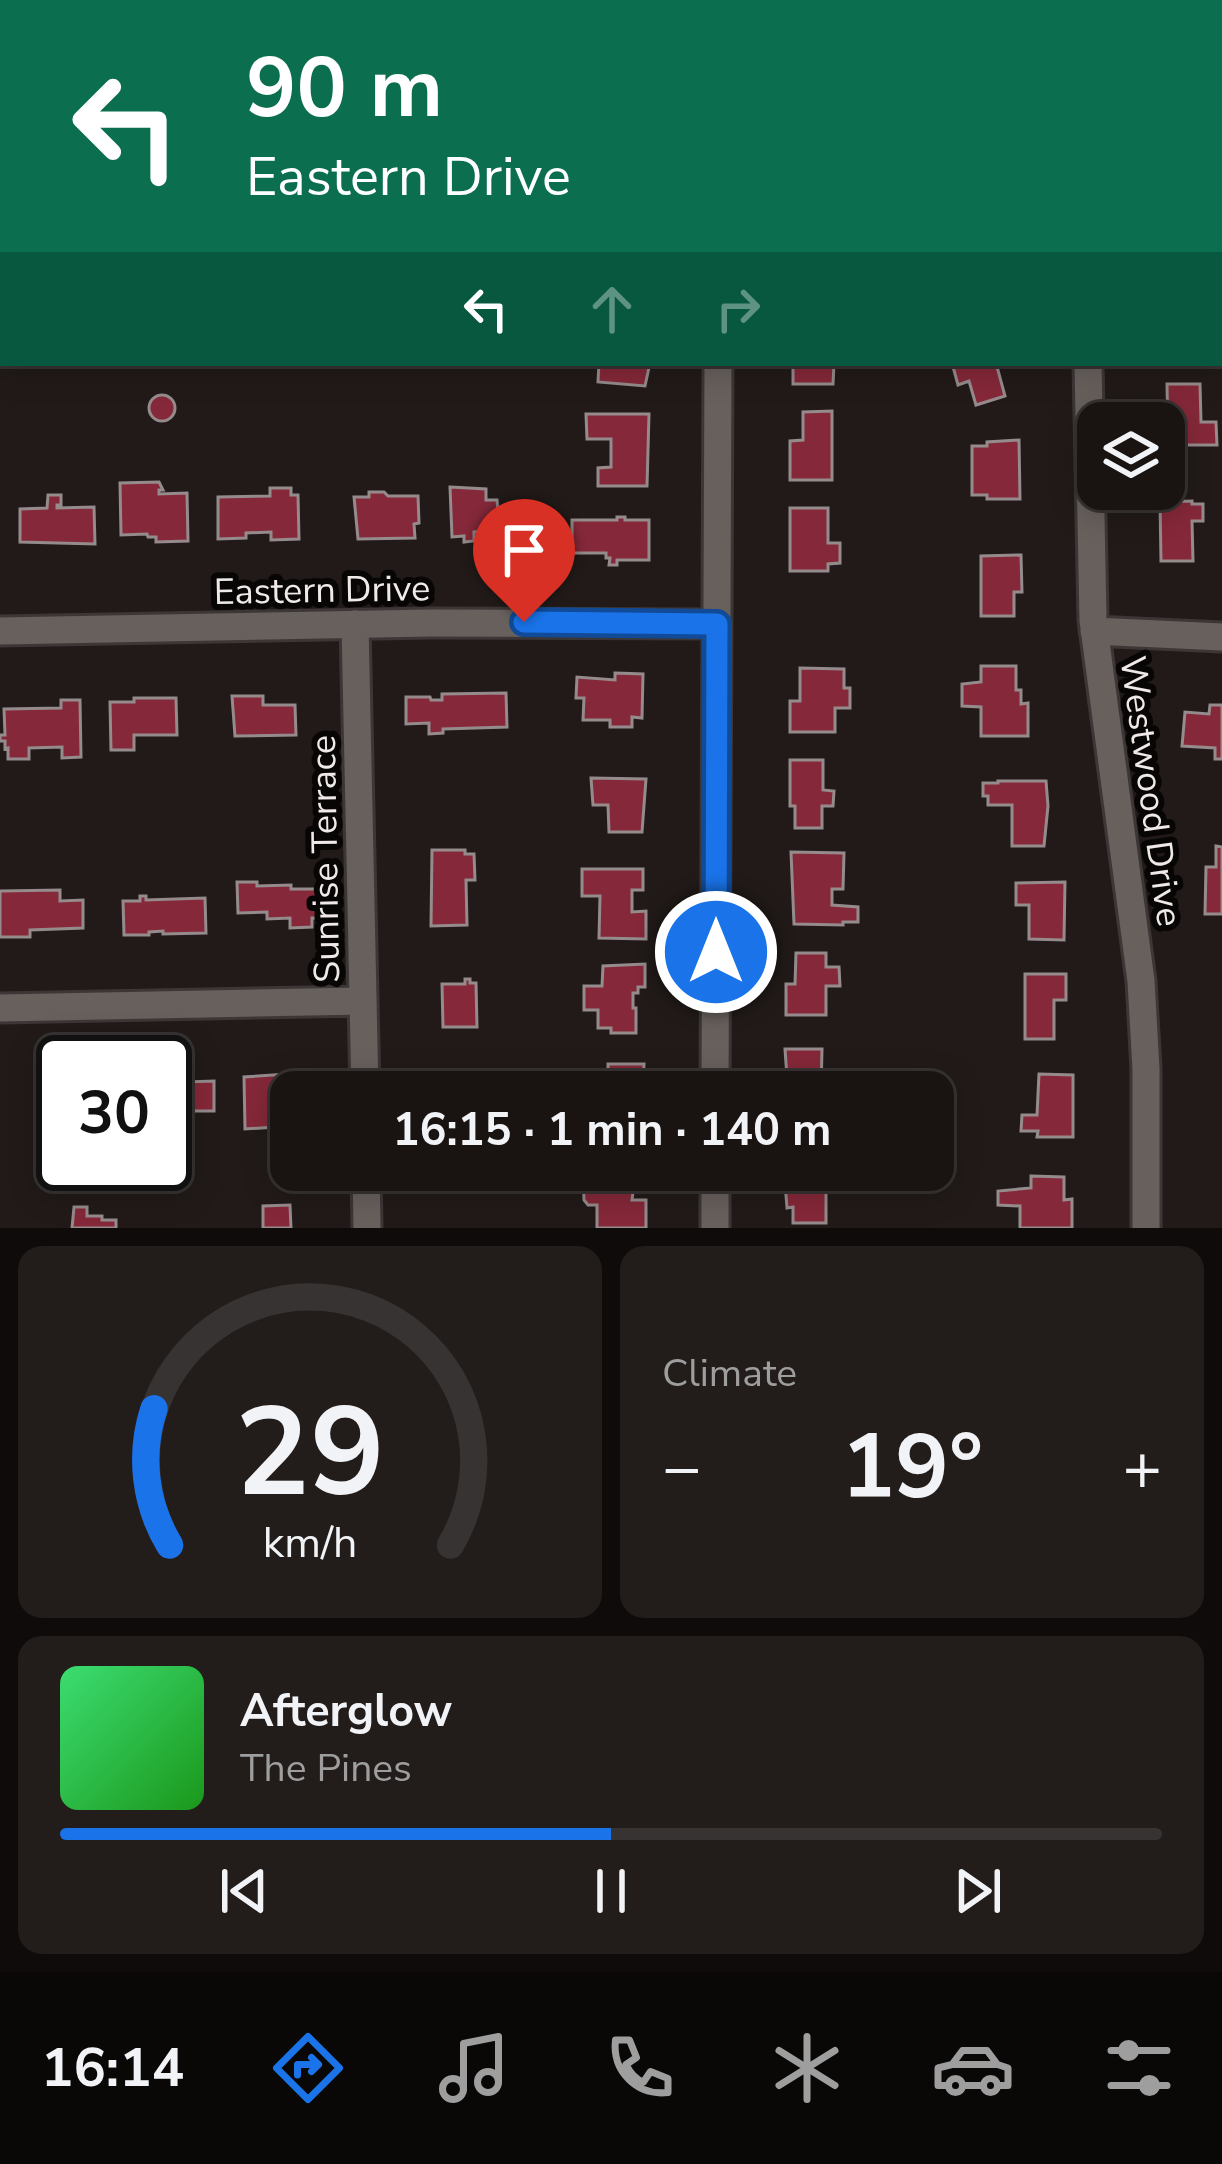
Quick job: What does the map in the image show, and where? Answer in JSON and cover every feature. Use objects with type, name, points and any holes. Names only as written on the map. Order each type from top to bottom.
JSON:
[{"type":"street","points":[[715,1071],[718,366]]},
{"type":"street","name":"Westwood Drive","points":[[1088,366],[1094,631],[1142,996],[1146,1228]]},
{"type":"street","name":"Sunrise Terrace","points":[[355,624],[364,1071]]},
{"type":"street","name":"Eastern Drive","points":[[0,631],[717,624]]},
{"type":"street","points":[[1094,631],[1222,637]]},
{"type":"street","points":[[0,1008],[363,1001]]},
{"type":"street","points":[[367,1191],[368,1228]]},
{"type":"street","points":[[715,1191],[715,1228]]},
{"type":"building","points":[[599,366],[649,366],[645,386],[598,382]]},
{"type":"building","points":[[793,366],[834,366],[833,384],[793,384]]},
{"type":"building","points":[[953,366],[997,366],[1005,396],[976,405],[969,381],[958,385]]},
{"type":"building","points":[[1167,384],[1200,384],[1201,422],[1216,422],[1217,445],[1185,445],[1185,402],[1167,402]]},
{"type":"building","points":[[162,395],[172,398],[172,418],[162,421],[152,418],[149,408],[152,398]]},
{"type":"building","points":[[832,411],[832,480],[790,480],[790,441],[803,440],[803,412]]},
{"type":"building","points":[[586,414],[649,414],[647,486],[598,486],[598,468],[611,467],[611,439],[587,439]]},
{"type":"building","points":[[1019,440],[1020,499],[972,495],[972,446]]},
{"type":"building","points":[[159,482],[163,490],[159,494],[187,493],[188,541],[156,542],[156,537],[147,534],[121,535],[120,483]]},
{"type":"building","points":[[450,487],[486,489],[486,500],[497,500],[500,531],[474,532],[474,541],[452,537]]},
{"type":"building","points":[[270,488],[291,488],[291,495],[298,495],[299,539],[271,540],[271,532],[218,539],[218,497],[270,496]]},
{"type":"building","points":[[369,492],[418,496],[415,538],[358,539],[354,497],[369,497]]},
{"type":"building","points":[[48,495],[61,495],[57,508],[94,507],[95,544],[20,542],[20,509],[47,508]]},
{"type":"building","points":[[1185,501],[1203,504],[1203,521],[1192,521],[1193,561],[1161,561],[1160,510],[1185,510]]},
{"type":"building","points":[[790,508],[828,508],[828,543],[840,543],[840,563],[828,564],[828,571],[790,571]]},
{"type":"building","points":[[572,520],[649,520],[649,560],[617,560],[617,565],[609,565],[606,553],[572,553]]},
{"type":"building","points":[[1021,555],[1022,592],[1014,592],[1014,616],[981,616],[981,556]]},
{"type":"building","points":[[981,666],[1016,666],[1016,690],[1021,690],[1021,704],[1028,703],[1028,736],[981,736],[981,707],[962,706],[962,684],[981,682]]},
{"type":"building","points":[[800,668],[844,669],[850,708],[835,708],[835,732],[790,732],[790,701],[800,701]]},
{"type":"building","points":[[615,673],[643,674],[642,718],[632,717],[632,727],[610,727],[610,720],[583,720],[584,698],[576,698],[577,677],[615,680]]},
{"type":"building","points":[[506,693],[507,727],[443,729],[443,733],[429,734],[429,723],[406,724],[406,697],[442,700],[442,694]]},
{"type":"building","points":[[232,696],[263,696],[263,705],[295,705],[296,735],[235,736]]},
{"type":"building","points":[[134,698],[176,698],[177,735],[134,735],[134,750],[111,750],[110,702],[134,702]]},
{"type":"building","points":[[61,700],[80,700],[81,757],[62,758],[62,747],[29,748],[29,759],[8,759],[5,741],[0,741],[0,735],[5,735],[4,709],[61,708]]},
{"type":"building","points":[[1210,705],[1222,705],[1222,759],[1215,759],[1215,748],[1182,746],[1185,712],[1209,714]]},
{"type":"building","points":[[790,760],[823,760],[823,790],[834,791],[833,806],[822,806],[822,828],[795,828]]},
{"type":"building","points":[[591,778],[646,779],[642,832],[609,832],[608,805],[593,805]]},
{"type":"building","points":[[1046,781],[1044,846],[1012,846],[1012,805],[988,805],[988,796],[983,796],[983,783]]},
{"type":"building","points":[[1216,846],[1222,847],[1222,914],[1205,914],[1206,867],[1216,867]]},
{"type":"building","points":[[432,850],[474,854],[475,880],[466,880],[467,925],[431,926]]},
{"type":"building","points":[[791,852],[844,853],[843,889],[832,889],[832,905],[858,907],[858,922],[794,924]]},
{"type":"building","points":[[582,869],[643,869],[643,890],[632,890],[632,912],[646,911],[646,939],[599,938],[600,896],[582,896]]},
{"type":"building","points":[[237,882],[317,889],[317,918],[312,918],[312,927],[290,928],[290,918],[267,919],[267,912],[238,913]]},
{"type":"building","points":[[1065,882],[1064,940],[1029,939],[1029,905],[1016,905],[1016,883]]},
{"type":"building","points":[[60,890],[60,901],[83,900],[83,928],[30,930],[30,937],[0,937],[0,891]]},
{"type":"building","points":[[140,896],[146,900],[205,898],[206,933],[124,935],[123,901],[140,901]]},
{"type":"building","points":[[796,953],[826,953],[826,967],[839,967],[840,986],[826,986],[826,1015],[786,1015],[786,984],[795,984]]},
{"type":"building","points":[[645,964],[645,987],[633,993],[636,1033],[598,1028],[598,1010],[584,1010],[584,986],[602,986],[603,966]]},
{"type":"building","points":[[1025,974],[1066,974],[1066,1000],[1054,1000],[1054,1039],[1025,1039]]},
{"type":"building","points":[[465,979],[476,983],[477,1027],[443,1027],[442,984],[465,984]]},
{"type":"building","points":[[785,1049],[822,1049],[821,1071],[787,1071]]},
{"type":"building","points":[[608,1064],[644,1064],[644,1071],[608,1071]]},
{"type":"building","points":[[1039,1074],[1073,1075],[1073,1137],[1037,1137],[1038,1131],[1021,1131],[1022,1115],[1037,1115]]},
{"type":"building","points":[[270,1075],[270,1127],[245,1129],[244,1077]]},
{"type":"building","points":[[214,1081],[214,1111],[192,1111],[192,1082]]},
{"type":"building","points":[[1031,1176],[1064,1177],[1064,1200],[1072,1199],[1072,1228],[1020,1228],[1020,1206],[998,1205],[998,1191],[1031,1188]]},
{"type":"building","points":[[584,1191],[633,1191],[632,1200],[646,1200],[646,1228],[597,1228],[597,1205],[584,1200]]},
{"type":"building","points":[[786,1191],[826,1191],[826,1223],[793,1223],[793,1207],[787,1208]]},
{"type":"building","points":[[290,1205],[291,1228],[263,1228],[263,1206]]},
{"type":"building","points":[[74,1207],[87,1207],[87,1216],[116,1220],[116,1228],[72,1228]]},
{"type":"route","points":[[524,622],[717,624],[716,952]]}]
